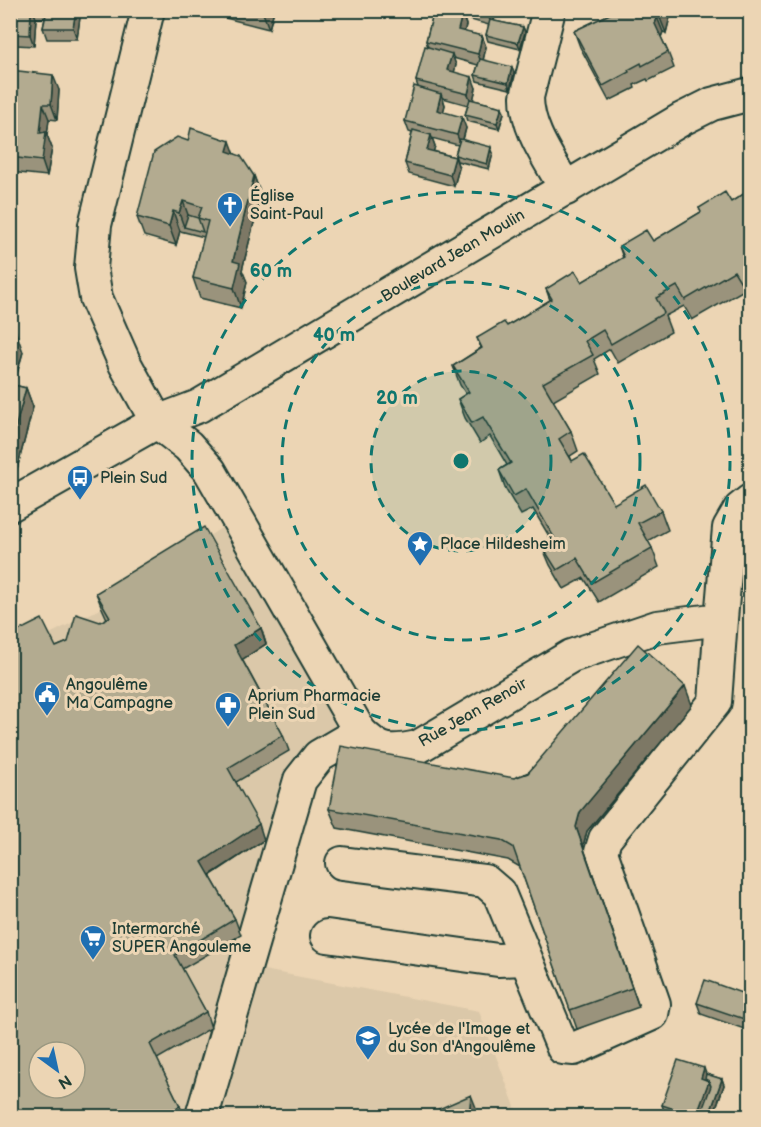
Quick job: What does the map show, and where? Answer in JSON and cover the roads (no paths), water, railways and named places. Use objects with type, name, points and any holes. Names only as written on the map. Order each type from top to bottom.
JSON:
[{"type":"street","points":[[148,10],[96,225],[91,268],[96,298],[125,364],[157,422]]},
{"type":"street","points":[[549,10],[527,97],[527,111],[534,131],[566,189]]},
{"type":"street","name":"Boulevard Jean Moulin","points":[[10,505],[157,422],[199,406],[682,119],[712,104],[750,94]]},
{"type":"street","name":"Rue Jean Renoir","points":[[157,422],[188,446],[210,471],[360,732],[375,747],[394,752],[418,747],[571,656],[657,627],[722,619]]},
{"type":"street","points":[[342,862],[485,881],[499,894],[563,1048],[574,1049],[652,1014],[654,1004],[601,852],[605,839],[715,702],[729,528],[740,509],[750,501]]},
{"type":"street","points":[[202,1116],[300,780],[319,756],[360,732]]},
{"type":"street","points":[[327,936],[498,960],[525,959]]},
{"type":"place","name":"Église Saint-Paul","points":[[230,228]]},
{"type":"place","name":"Plein Sud","points":[[80,501]]},
{"type":"place","name":"Place Hildesheim","points":[[420,567]]},
{"type":"place","name":"Angoulême Ma Campagne","points":[[47,717]]},
{"type":"place","name":"Aprium Pharmacie Plein Sud","points":[[228,728]]},
{"type":"place","name":"Intermarché SUPER Angouleme","points":[[93,961]]},
{"type":"place","name":"Lycée de l'Image et du Son d'Angoulême","points":[[368,1061]]}]
